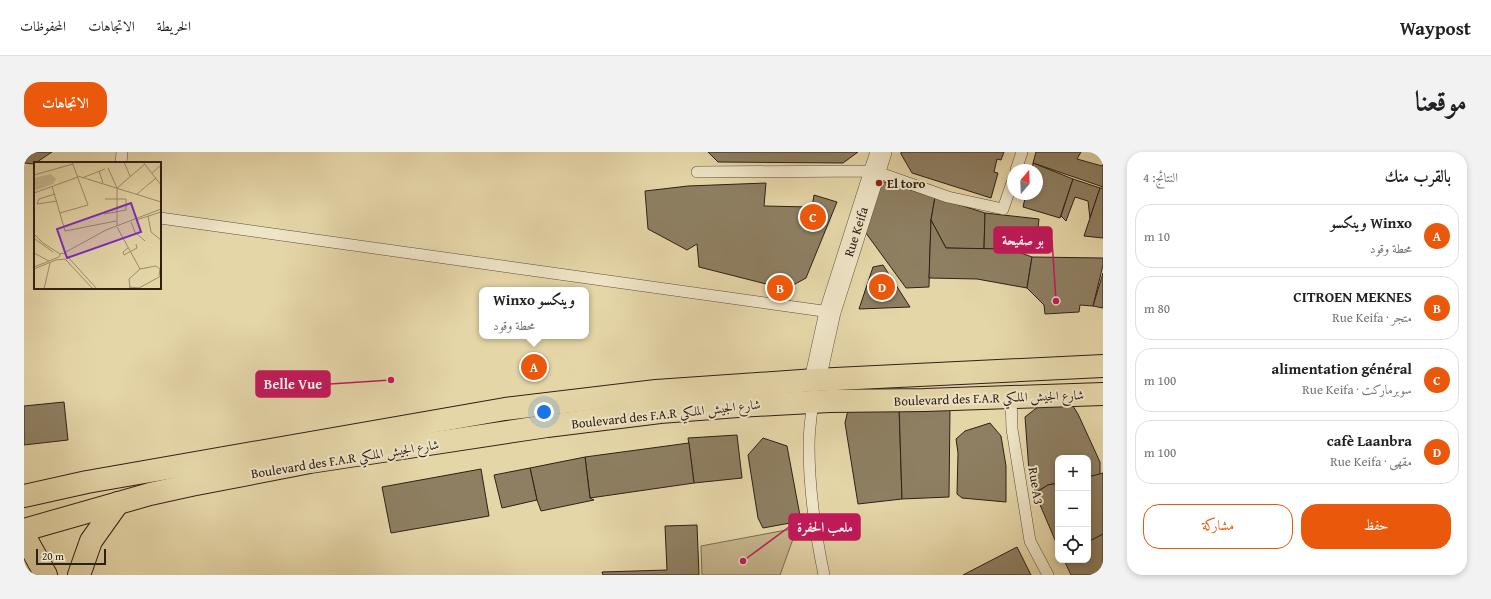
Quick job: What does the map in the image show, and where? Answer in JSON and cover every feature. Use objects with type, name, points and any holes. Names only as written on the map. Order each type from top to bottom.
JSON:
[{"type":"main road","name":"Boulevard des F.A.R شارع الجيش الملكي","points":[[24,496],[87,482],[506,409],[656,391],[815,380],[1103,366]]},
{"type":"main road","name":"Boulevard des F.A.R شارع الجيش الملكي","points":[[24,535],[118,502],[192,485],[310,462],[547,426],[660,412],[738,406],[813,402],[1011,398],[1103,394]]},
{"type":"main road","points":[[79,575],[91,541],[118,502]]},
{"type":"main road","points":[[24,535],[46,575]]},
{"type":"street","name":"Rue Keifa","points":[[815,380],[830,312],[878,161]]},
{"type":"lane","points":[[121,162],[122,152]]},
{"type":"lane","points":[[1018,164],[1022,152]]},
{"type":"lane","points":[[697,172],[878,161],[948,197],[1003,209],[1007,197]]},
{"type":"lane","points":[[161,218],[830,312]]},
{"type":"lane","name":"Rue A3","points":[[1011,398],[1012,429],[1030,541],[1048,575]]},
{"type":"lane","points":[[813,402],[809,444],[813,517],[824,575]]},
{"type":"shaded area","points":[[797,528],[780,575],[702,575],[701,546]]},
{"type":"building","points":[[24,152],[52,152],[37,162],[34,162],[34,164],[24,163]]},
{"type":"building","points":[[708,152],[858,152],[843,163],[718,162]]},
{"type":"building","points":[[901,152],[1004,152],[1001,160],[997,159],[994,172],[998,173],[991,198],[912,173]]},
{"type":"building","points":[[1036,152],[1081,152],[1077,159],[1102,166],[1103,164],[1103,187],[1043,166],[1043,164],[1033,163]]},
{"type":"building","points":[[1043,167],[1073,179],[1060,218],[1023,207],[1025,200],[1043,200]]},
{"type":"building","points":[[1073,179],[1100,188],[1090,218],[1088,201],[1075,197],[1066,221],[1061,216]]},
{"type":"building","points":[[877,180],[935,197],[931,220],[929,287],[906,288],[863,229]]},
{"type":"building","points":[[766,183],[764,206],[812,207],[814,195],[837,202],[806,278],[786,289],[699,267],[697,244],[687,250],[648,229],[645,191],[688,186]]},
{"type":"building","points":[[1100,188],[1103,188],[1103,238],[1084,236]]},
{"type":"building","points":[[935,197],[985,213],[984,249],[946,248],[931,220]]},
{"type":"building","points":[[985,213],[1039,219],[1038,228],[1019,233],[1012,250],[984,249]]},
{"type":"building","points":[[931,220],[946,248],[1010,249],[1032,257],[1027,288],[977,279],[929,278]]},
{"type":"building","points":[[1032,257],[1103,258],[1103,265],[1093,306],[1080,305],[1079,312],[1045,314],[1044,305],[1027,288]]},
{"type":"building","points":[[883,265],[910,307],[859,309],[873,267]]},
{"type":"building","points":[[1103,273],[1103,308],[1093,306]]},
{"type":"building","points":[[64,402],[68,440],[24,445],[24,406]]},
{"type":"building","points":[[899,405],[902,499],[858,504],[845,423],[848,410]]},
{"type":"building","points":[[899,405],[950,408],[949,497],[902,499]]},
{"type":"building","points":[[1039,406],[1073,406],[1100,462],[1100,473],[1091,476],[1091,455],[1055,455],[1055,484],[1048,485],[1035,493],[1029,471],[1025,417]]},
{"type":"building","points":[[990,423],[1001,436],[1006,466],[1006,502],[962,498],[957,494],[958,453],[956,439],[965,431]]},
{"type":"building","points":[[737,435],[742,478],[694,483],[688,438]]},
{"type":"building","points":[[763,438],[787,446],[801,521],[763,528],[758,518],[748,455]]},
{"type":"building","points":[[689,443],[694,483],[590,498],[585,457]]},
{"type":"building","points":[[585,457],[590,498],[594,500],[541,511],[530,468]]},
{"type":"building","points":[[530,468],[537,500],[502,508],[494,475]]},
{"type":"building","points":[[481,469],[489,516],[391,533],[382,487]]},
{"type":"building","points":[[1103,473],[1103,534],[1091,540],[1091,491],[1091,476]]},
{"type":"building","points":[[1055,484],[1055,540],[1035,493],[1048,485]]},
{"type":"building","points":[[697,525],[699,575],[603,575],[602,572],[667,570],[665,526]]},
{"type":"building","points":[[1103,534],[1103,575],[1071,575],[1065,563],[1091,563],[1091,540]]},
{"type":"building","points":[[1017,547],[1031,575],[963,575]]},
{"type":"place","name":"El toro","points":[[879,183]]},
{"type":"place","name":"alimentation général","points":[[813,217]]},
{"type":"place","name":"cafè Laanbra","points":[[882,287]]},
{"type":"place","name":"CITROEN MEKNES","points":[[780,288]]},
{"type":"place","name":"بو صفيحة","points":[[1056,301]]},
{"type":"place","name":"Winxo وينكسو","points":[[534,367]]},
{"type":"place","name":"Belle Vue","points":[[391,380]]},
{"type":"place","name":"ملعب الحفرة","points":[[743,561]]}]
